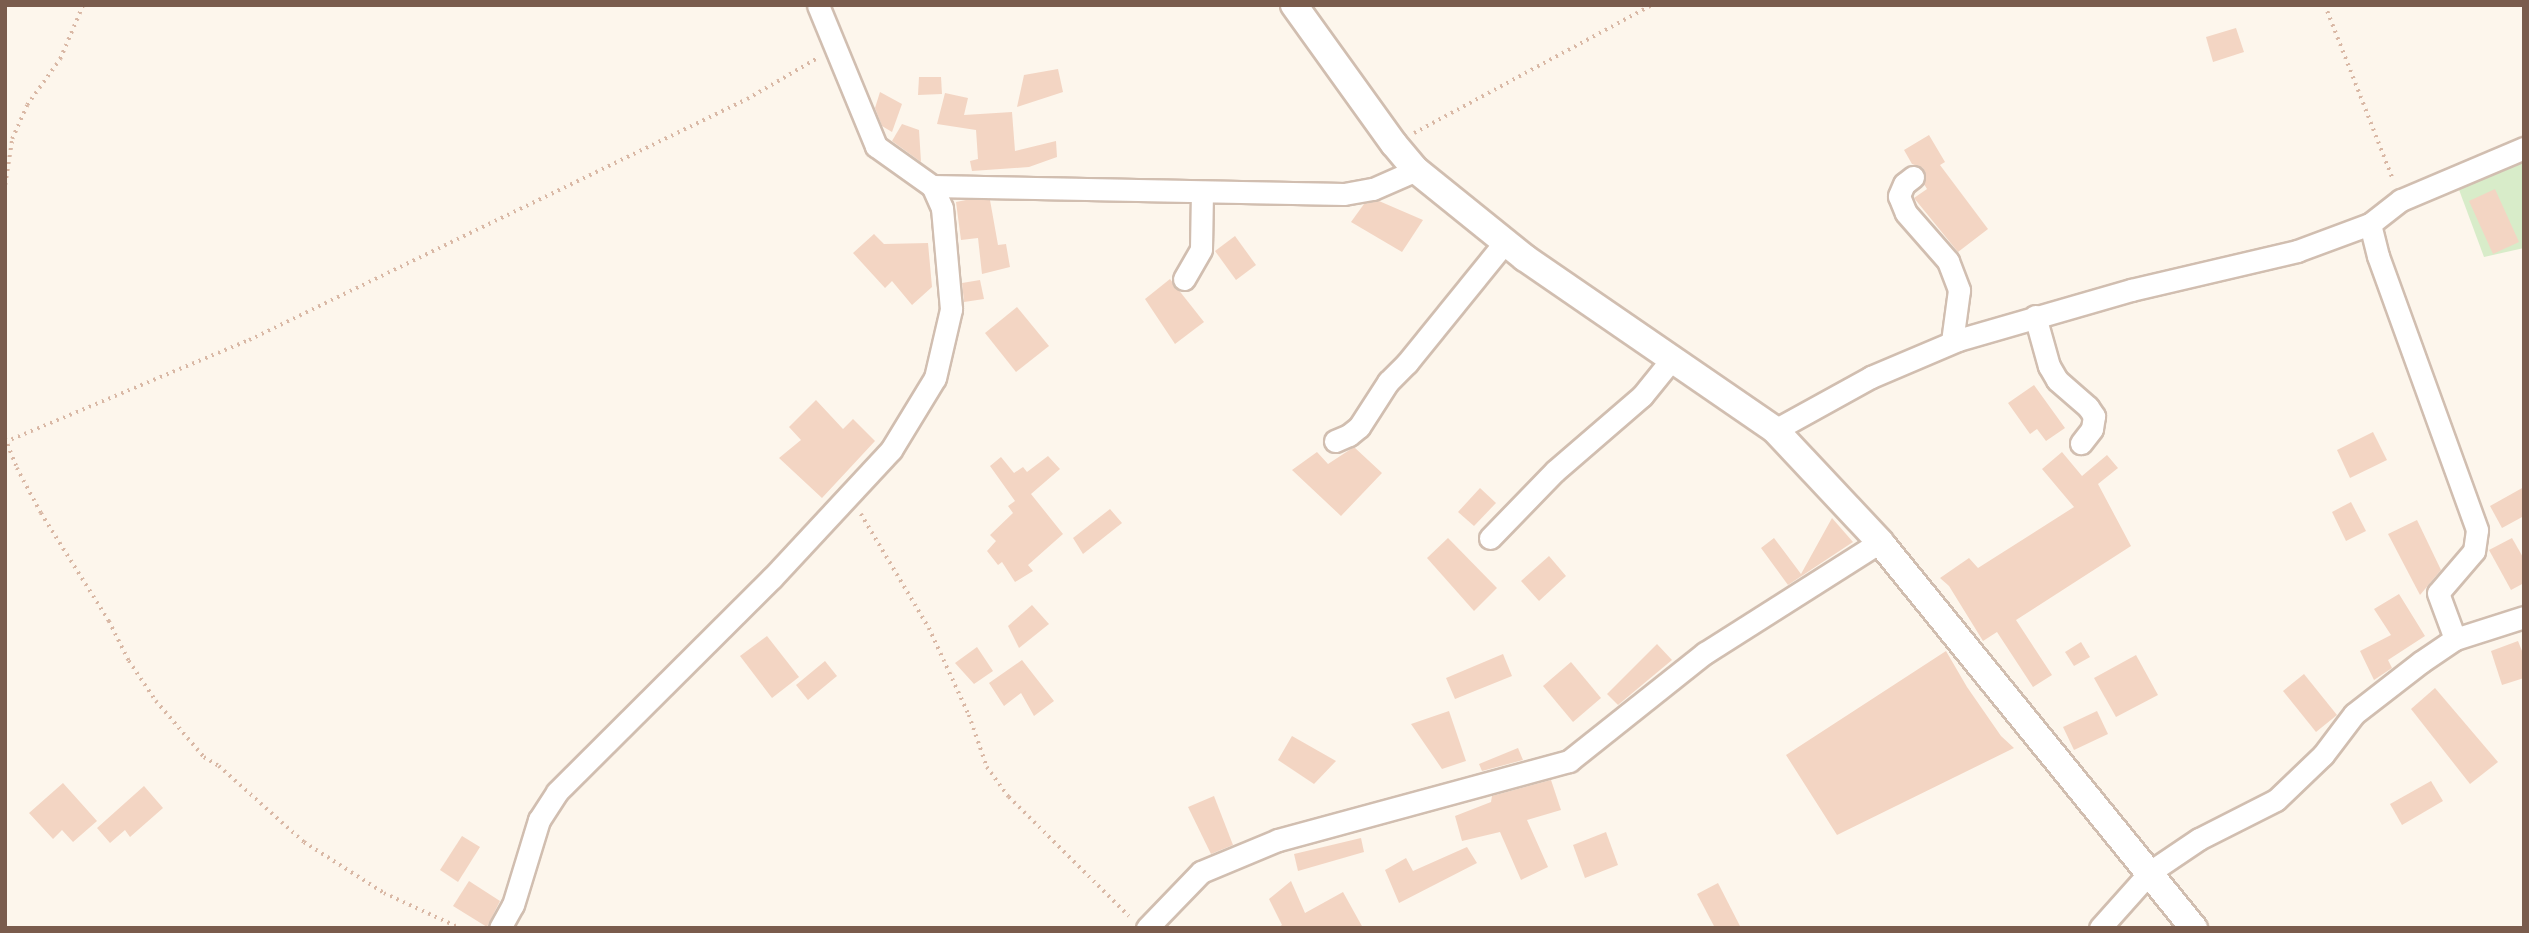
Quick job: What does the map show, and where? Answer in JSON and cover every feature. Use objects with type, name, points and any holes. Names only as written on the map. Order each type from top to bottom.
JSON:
[{"type":"street","points":[[500,928],[513,905],[539,820],[557,792],[772,578],[891,450],[935,378],[951,309],[942,208],[932,186],[876,146],[860,100],[834,49],[818,5]]},
{"type":"street","points":[[1294,5],[1394,144],[1416,170],[1505,242],[1775,430],[1880,542],[2194,928]]},
{"type":"street","points":[[1775,430],[1871,377],[1952,342],[2131,289],[2297,251],[2370,223],[2401,200],[2524,148]]},
{"type":"street","points":[[932,186],[1344,194],[1373,189],[1416,170]]},
{"type":"street","points":[[1913,177],[1904,184],[1899,196],[1906,213],[1948,261],[1958,290],[1952,342]]},
{"type":"street","points":[[1184,279],[1201,249],[1202,193]]},
{"type":"street","points":[[2370,223],[2378,256],[2477,530],[2473,551],[2438,593],[2455,639]]},
{"type":"street","points":[[1335,441],[1359,427],[1388,382],[1407,363],[1505,242]]},
{"type":"street","points":[[2035,316],[2049,366],[2057,380],[2088,407],[2094,416],[2092,429],[2081,443]]},
{"type":"street","points":[[1490,538],[1555,471],[1642,396],[1672,359]]},
{"type":"street","points":[[1140,924],[1200,872],[1278,841],[1569,761],[1705,653],[1880,542]]},
{"type":"street","points":[[2100,928],[2150,872],[2199,839],[2276,800],[2323,755],[2354,714],[2455,639],[2524,617]]},
{"type":"path","points":[[5,185],[12,139],[22,116],[60,59],[83,5]]},
{"type":"path","points":[[1394,144],[1652,5]]},
{"type":"path","points":[[2325,5],[2401,200]]},
{"type":"path","points":[[460,928],[384,893],[304,842],[219,766],[204,757],[156,701],[129,661],[109,621],[41,513],[16,468],[6,440],[261,335],[747,99],[834,49]]},
{"type":"path","points":[[845,497],[870,525],[929,628],[969,715],[987,766],[1009,797],[1140,924]]},
{"type":"green space","points":[[2524,159],[2524,248],[2484,257],[2458,187]]},
{"type":"building","points":[[2236,28],[2244,52],[2213,62],[2206,37]]},
{"type":"building","points":[[1058,69],[1063,92],[1017,107],[1024,75]]},
{"type":"building","points":[[919,77],[941,77],[942,94],[918,95]]},
{"type":"building","points":[[880,92],[902,104],[892,132],[882,126],[875,108]]},
{"type":"building","points":[[945,93],[968,98],[964,115],[1012,112],[1015,151],[1056,141],[1057,157],[1029,167],[972,171],[970,161],[978,159],[976,130],[937,124]]},
{"type":"building","points":[[902,124],[919,130],[921,162],[892,141]]},
{"type":"building","points":[[1929,135],[1945,162],[1940,165],[1988,229],[1958,252],[1914,198],[1927,189],[1924,184],[1926,175],[1923,168],[1912,164],[1904,150]]},
{"type":"building","points":[[2495,189],[2519,242],[2493,254],[2469,201]]},
{"type":"building","points":[[990,200],[998,245],[1006,244],[1010,267],[982,274],[978,238],[961,240],[956,202]]},
{"type":"building","points":[[1379,201],[1423,220],[1402,252],[1351,222],[1364,204]]},
{"type":"building","points":[[874,234],[884,244],[928,243],[932,287],[912,305],[892,281],[885,288],[853,253]]},
{"type":"building","points":[[1235,236],[1256,265],[1236,280],[1215,251]]},
{"type":"building","points":[[1170,279],[1204,322],[1175,344],[1145,299]]},
{"type":"building","points":[[980,280],[984,299],[964,302],[962,283]]},
{"type":"building","points":[[1017,307],[1049,346],[1016,372],[985,333]]},
{"type":"building","points":[[2034,385],[2065,428],[2046,441],[2037,429],[2030,434],[2008,403]]},
{"type":"building","points":[[816,400],[843,429],[853,419],[875,441],[822,498],[779,458],[801,440],[789,427]]},
{"type":"building","points":[[2373,432],[2387,460],[2350,478],[2337,450]]},
{"type":"building","points":[[1354,447],[1382,473],[1341,516],[1292,470],[1317,452],[1328,464]]},
{"type":"building","points":[[2062,452],[2082,476],[2107,455],[2118,468],[2098,484],[2131,546],[2016,620],[2052,675],[2033,687],[1997,632],[1983,641],[1949,586],[1940,578],[1969,558],[1978,568],[2074,507],[2042,469]]},
{"type":"building","points":[[1048,456],[1060,469],[1031,494],[1063,534],[1028,565],[1033,571],[1015,582],[1002,562],[998,565],[987,551],[996,541],[990,535],[1013,513],[1008,506],[1015,501],[990,466],[1001,457],[1014,473],[1023,467],[1027,472]]},
{"type":"building","points":[[2524,487],[2524,516],[2502,528],[2490,506]]},
{"type":"building","points":[[1480,488],[1496,503],[1474,526],[1458,512]]},
{"type":"building","points":[[2351,502],[2366,531],[2346,541],[2332,512]]},
{"type":"building","points":[[1110,509],[1122,523],[1083,554],[1073,538]]},
{"type":"building","points":[[1832,518],[1853,542],[1788,585],[1761,548],[1774,538],[1801,574]]},
{"type":"building","points":[[2417,520],[2441,570],[2420,595],[2388,534]]},
{"type":"building","points":[[1448,538],[1497,588],[1474,611],[1427,558]]},
{"type":"building","points":[[2512,538],[2524,559],[2524,583],[2511,590],[2489,550]]},
{"type":"building","points":[[1549,556],[1566,576],[1539,601],[1521,581]]},
{"type":"building","points":[[2399,594],[2425,636],[2388,660],[2392,668],[2374,680],[2360,651],[2391,635],[2374,609]]},
{"type":"building","points":[[1032,605],[1049,624],[1019,648],[1008,626]]},
{"type":"building","points":[[767,636],[799,677],[772,698],[740,656]]},
{"type":"building","points":[[2518,641],[2524,656],[2524,678],[2502,685],[2491,651]]},
{"type":"building","points":[[2081,642],[2090,657],[2074,666],[2065,652]]},
{"type":"building","points":[[1657,644],[1672,660],[1618,705],[1607,694]]},
{"type":"building","points":[[977,647],[993,671],[974,684],[955,663]]},
{"type":"building","points":[[1946,651],[2001,736],[2014,748],[1837,835],[1786,755]]},
{"type":"building","points":[[1503,654],[1512,676],[1455,699],[1446,678]]},
{"type":"building","points":[[2136,655],[2158,695],[2116,717],[2094,678]]},
{"type":"building","points":[[1022,660],[1054,701],[1034,716],[1021,693],[1004,706],[989,683]]},
{"type":"building","points":[[825,661],[837,676],[808,700],[796,685]]},
{"type":"building","points":[[1571,662],[1601,698],[1573,722],[1543,686]]},
{"type":"building","points":[[2304,674],[2337,715],[2316,732],[2283,691]]},
{"type":"building","points":[[2435,688],[2498,762],[2470,784],[2411,709]]},
{"type":"building","points":[[1449,711],[1466,761],[1442,769],[1411,724]]},
{"type":"building","points":[[2097,711],[2108,734],[2074,750],[2063,727]]},
{"type":"building","points":[[1292,736],[1336,761],[1314,784],[1278,760]]},
{"type":"building","points":[[1518,748],[1523,760],[1482,771],[1479,764]]},
{"type":"building","points":[[1551,780],[1561,810],[1527,820],[1548,867],[1521,880],[1500,832],[1462,841],[1455,816],[1491,802],[1492,796]]},
{"type":"building","points":[[2431,781],[2443,801],[2402,825],[2390,804]]},
{"type":"building","points":[[63,783],[97,821],[73,842],[62,830],[53,839],[29,813]]},
{"type":"building","points":[[144,786],[163,808],[130,837],[125,830],[110,843],[97,828]]},
{"type":"building","points":[[1214,796],[1233,845],[1211,854],[1188,807]]},
{"type":"building","points":[[1606,832],[1618,865],[1585,878],[1573,845]]},
{"type":"building","points":[[462,836],[480,847],[458,882],[440,870]]},
{"type":"building","points":[[1361,838],[1364,852],[1298,871],[1294,854]]},
{"type":"building","points":[[1467,847],[1477,863],[1399,903],[1385,870],[1406,858],[1413,871]]},
{"type":"building","points":[[469,881],[500,901],[487,927],[453,906]]},
{"type":"building","points":[[1291,881],[1305,913],[1343,892],[1363,928],[1277,928],[1282,925],[1269,899]]},
{"type":"building","points":[[1718,883],[1741,928],[1715,928],[1697,894]]}]
